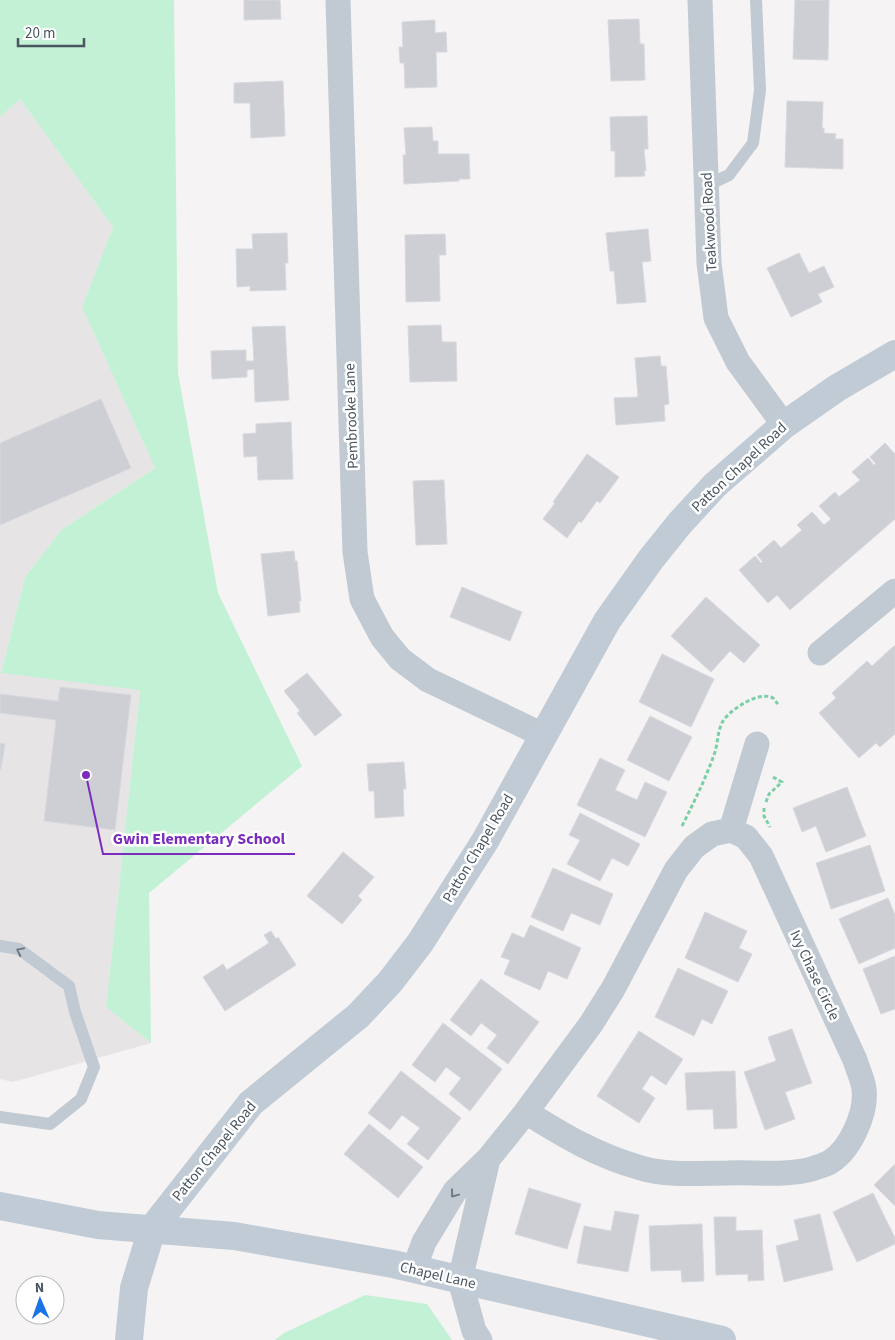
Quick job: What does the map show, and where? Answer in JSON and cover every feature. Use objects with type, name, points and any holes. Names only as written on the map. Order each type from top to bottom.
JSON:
[{"type":"street","name":"Pembrooke Lane","points":[[338,0],[355,552],[362,599],[382,638],[400,659],[428,680],[543,735]]},
{"type":"street","name":"Teakwood Road","points":[[700,0],[709,263],[716,318],[738,362],[784,424]]},
{"type":"street","name":"Patton Chapel Road","points":[[152,1229],[251,1103],[358,1016],[390,982],[420,943],[485,841],[607,621],[650,559],[680,523],[715,485],[784,424],[837,388],[895,354]]},
{"type":"street","points":[[820,653],[895,591]]},
{"type":"street","points":[[414,1269],[424,1242],[455,1191],[488,1159],[592,1024],[614,988],[676,870],[694,847],[712,834],[731,830],[754,755]]},
{"type":"street","name":"Ivy Chase Circle","points":[[526,1112],[576,1143],[609,1158],[644,1169],[682,1173],[791,1172],[811,1169],[830,1162],[844,1149],[855,1131],[862,1113],[864,1090],[855,1060],[761,856],[746,837],[731,830]]},
{"type":"street","points":[[480,1340],[474,1331],[460,1280],[488,1159]]},
{"type":"street","points":[[0,1206],[98,1226],[152,1229],[134,1288],[128,1340]]},
{"type":"street","name":"Chapel Lane","points":[[152,1229],[234,1236],[414,1269],[722,1340]]},
{"type":"lane","points":[[706,186],[729,175],[753,143],[760,90],[756,0]]},
{"type":"lane","points":[[0,946],[19,949],[69,986],[94,1067],[81,1099],[50,1124],[0,1117]]},
{"type":"path","points":[[678,832],[705,780],[716,750],[723,721],[732,711],[750,699],[763,696],[773,698],[778,704]]},
{"type":"path","points":[[754,755],[782,782],[769,794],[764,808],[764,816],[773,832]]},
{"type":"shaded area","points":[[20,99],[113,227],[82,307],[155,468],[61,530],[25,577],[1,672],[140,689],[106,1007],[151,1043],[13,1082],[0,1079],[0,117]]},
{"type":"green space","points":[[0,0],[174,0],[178,373],[218,593],[302,766],[149,893],[151,1043],[106,1007],[140,690],[1,673],[25,577],[61,530],[155,468],[82,307],[113,227],[20,99],[0,117]]},
{"type":"green space","points":[[365,1295],[427,1304],[452,1340],[275,1340],[284,1333]]},
{"type":"building","points":[[244,0],[280,0],[281,19],[244,20]]},
{"type":"building","points":[[795,0],[829,0],[828,60],[793,59]]},
{"type":"building","points":[[639,19],[640,44],[644,44],[645,80],[611,81],[608,20]]},
{"type":"building","points":[[435,20],[435,33],[446,32],[447,52],[436,52],[437,87],[405,88],[404,63],[400,63],[399,47],[403,47],[402,22]]},
{"type":"building","points":[[283,81],[285,136],[251,138],[250,103],[234,103],[234,83]]},
{"type":"building","points":[[787,101],[823,102],[822,128],[824,128],[824,133],[836,134],[835,139],[843,139],[843,169],[785,167]]},
{"type":"building","points":[[647,116],[648,149],[644,149],[645,176],[615,177],[615,151],[611,151],[610,117]]},
{"type":"building","points":[[432,127],[433,141],[438,141],[438,154],[469,154],[470,179],[404,184],[403,155],[406,155],[404,128]]},
{"type":"building","points":[[648,229],[651,261],[642,262],[646,302],[617,304],[614,271],[610,271],[606,233]]},
{"type":"building","points":[[287,233],[288,263],[285,263],[286,290],[250,291],[250,286],[237,287],[236,249],[253,249],[252,234]]},
{"type":"building","points":[[445,234],[446,255],[439,255],[440,301],[406,302],[405,235]]},
{"type":"building","points":[[799,253],[809,273],[824,266],[834,287],[818,294],[822,302],[791,317],[767,268]]},
{"type":"building","points":[[441,325],[442,342],[456,342],[457,381],[410,382],[408,326]]},
{"type":"building","points":[[285,326],[289,400],[255,402],[254,369],[247,370],[247,377],[212,379],[211,351],[246,350],[246,361],[254,361],[252,327]]},
{"type":"building","points":[[660,356],[661,366],[666,366],[669,404],[664,405],[665,421],[616,425],[614,398],[638,397],[635,358]]},
{"type":"building","points":[[101,399],[131,468],[0,525],[0,443]]},
{"type":"building","points":[[291,422],[293,479],[258,480],[257,456],[244,457],[243,434],[256,433],[256,424]]},
{"type":"building","points":[[885,443],[895,454],[895,519],[790,610],[777,595],[768,603],[739,570],[755,556],[761,563],[763,562],[757,555],[774,540],[781,548],[802,530],[797,525],[812,512],[824,525],[831,519],[819,506],[835,492],[839,497],[860,480],[852,472],[868,458],[874,465],[876,464],[870,457]]},
{"type":"building","points":[[587,454],[619,477],[600,503],[597,501],[567,538],[543,519]]},
{"type":"building","points":[[444,480],[447,544],[416,545],[413,481]]},
{"type":"building","points":[[294,551],[295,561],[297,561],[301,601],[299,601],[300,612],[268,616],[261,554]]},
{"type":"building","points":[[462,587],[522,612],[510,641],[450,617]]},
{"type":"building","points":[[706,597],[760,645],[744,663],[730,651],[711,672],[671,636]]},
{"type":"building","points":[[895,645],[895,734],[880,747],[876,743],[859,758],[819,713],[836,698],[832,693],[867,661],[872,666]]},
{"type":"building","points":[[662,654],[714,679],[691,727],[639,702]]},
{"type":"building","points":[[307,673],[342,715],[315,736],[297,713],[300,711],[284,691]]},
{"type":"building","points":[[60,687],[131,695],[115,830],[44,821],[56,720],[0,713],[0,694],[58,701]]},
{"type":"building","points":[[650,716],[692,737],[669,781],[627,760]]},
{"type":"building","points":[[0,743],[5,744],[1,769],[0,769]]},
{"type":"building","points":[[600,758],[625,770],[615,790],[637,800],[645,782],[667,792],[645,837],[577,805]]},
{"type":"building","points":[[404,762],[406,789],[403,789],[404,816],[375,818],[374,791],[369,791],[367,764]]},
{"type":"building","points":[[847,787],[866,836],[826,852],[816,826],[802,832],[793,808]]},
{"type":"building","points":[[580,813],[640,844],[628,866],[612,858],[600,881],[567,864],[580,840],[569,835]]},
{"type":"building","points":[[870,845],[885,891],[831,909],[816,863]]},
{"type":"building","points":[[343,852],[374,877],[358,896],[362,900],[342,924],[307,896]]},
{"type":"building","points":[[553,868],[613,894],[600,925],[571,913],[563,931],[531,917]]},
{"type":"building","points":[[888,898],[895,915],[895,948],[859,964],[839,919]]},
{"type":"building","points":[[705,912],[747,931],[739,948],[752,954],[738,982],[685,958]]},
{"type":"building","points":[[530,925],[581,948],[567,979],[548,971],[540,990],[504,974],[510,960],[501,957],[512,933],[524,938]]},
{"type":"building","points":[[271,931],[276,939],[278,937],[296,965],[225,1011],[203,977],[223,964],[227,970],[269,943],[264,935]]},
{"type":"building","points":[[895,956],[895,1009],[881,1014],[863,969]]},
{"type":"building","points":[[678,968],[728,991],[712,1024],[702,1019],[694,1036],[655,1017]]},
{"type":"building","points":[[481,979],[539,1022],[508,1064],[487,1048],[497,1035],[481,1023],[471,1036],[450,1020]]},
{"type":"building","points":[[443,1023],[502,1069],[470,1111],[449,1094],[461,1078],[446,1067],[435,1082],[412,1065]]},
{"type":"building","points":[[792,1029],[812,1083],[785,1092],[795,1119],[765,1130],[744,1072],[776,1061],[768,1037]]},
{"type":"building","points":[[639,1031],[683,1059],[666,1085],[651,1075],[642,1089],[655,1098],[639,1123],[597,1096]]},
{"type":"building","points":[[401,1071],[461,1118],[428,1160],[407,1144],[420,1128],[402,1115],[390,1130],[368,1113]]},
{"type":"building","points":[[735,1071],[737,1128],[714,1129],[713,1109],[687,1110],[685,1073]]},
{"type":"building","points":[[369,1124],[423,1167],[398,1198],[344,1154]]},
{"type":"building","points":[[895,1164],[895,1206],[874,1185]]},
{"type":"building","points":[[529,1188],[581,1204],[567,1249],[515,1234]]},
{"type":"building","points":[[873,1193],[895,1238],[895,1244],[857,1262],[833,1212]]},
{"type":"building","points":[[615,1211],[639,1215],[628,1272],[577,1263],[584,1226],[611,1231]]},
{"type":"building","points":[[820,1214],[833,1270],[784,1282],[776,1246],[799,1240],[794,1220]]},
{"type":"building","points":[[714,1217],[736,1217],[736,1231],[762,1230],[764,1280],[748,1281],[748,1274],[716,1275]]},
{"type":"building","points":[[702,1224],[704,1281],[682,1282],[681,1270],[651,1271],[649,1226]]},
{"type":"place","name":"Gwin Elementary School","points":[[86,775]]}]
